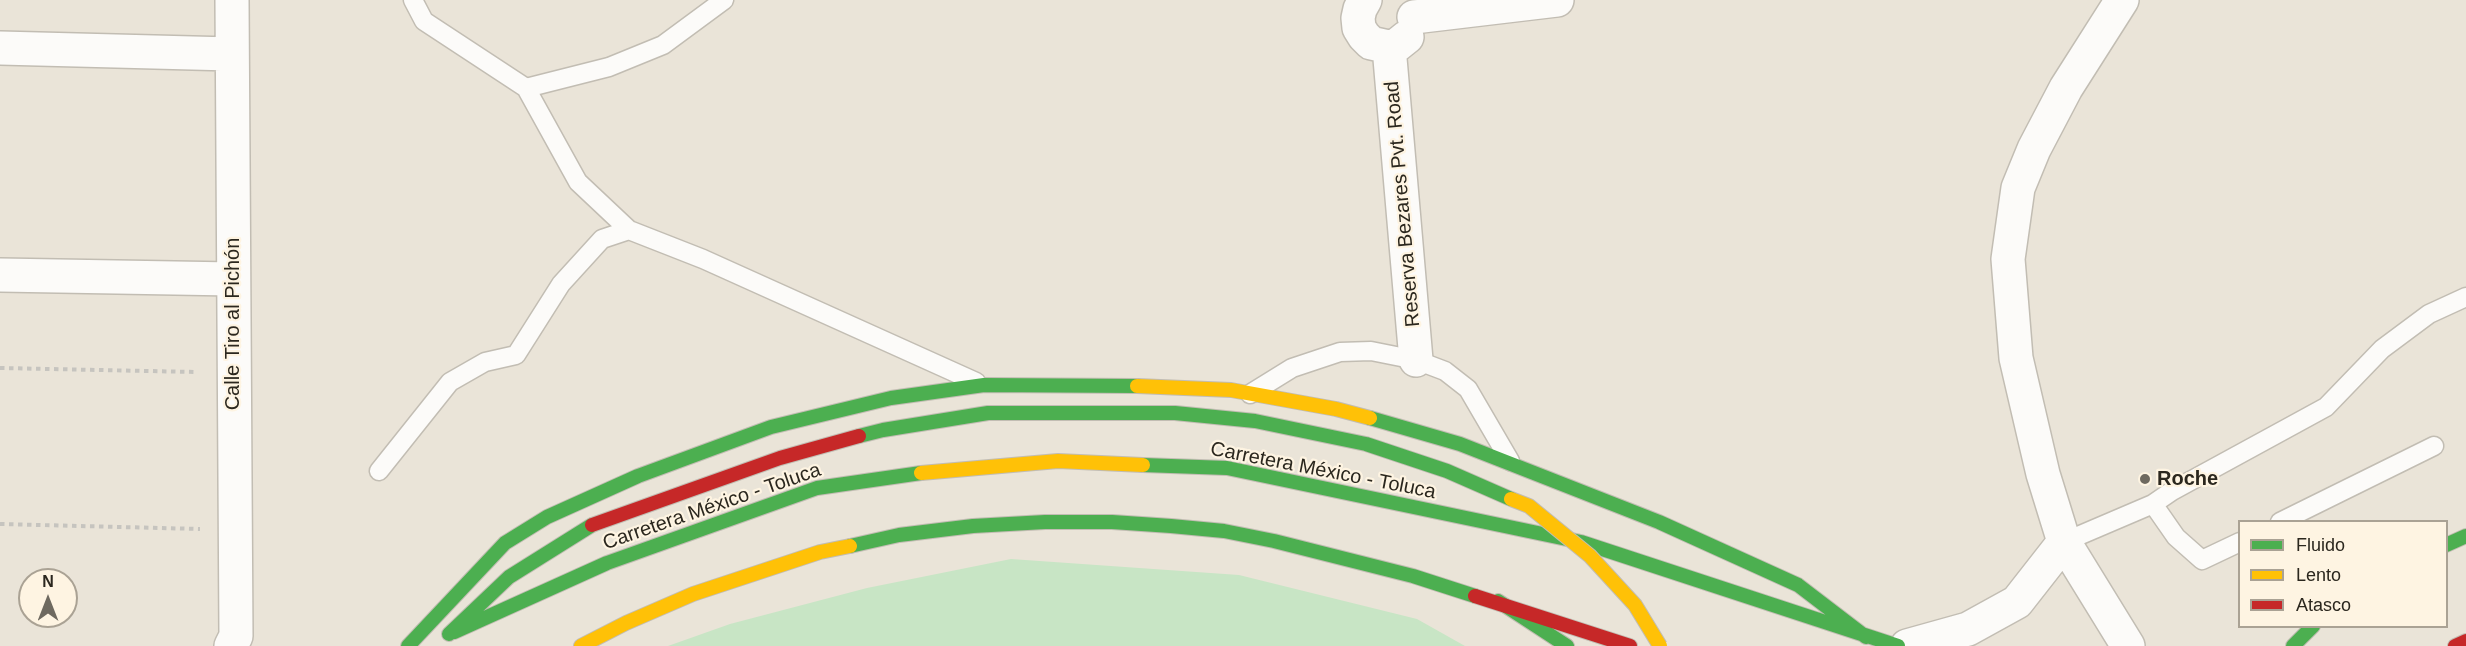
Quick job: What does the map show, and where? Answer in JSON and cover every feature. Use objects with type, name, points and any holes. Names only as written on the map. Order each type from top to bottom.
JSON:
[{"type":"main road","points":[[408,646],[505,543],[547,517],[638,476],[771,427],[891,398],[984,385],[1194,387],[1336,409],[1411,428],[1659,522],[1798,585],[1866,637]]},
{"type":"main road","name":"Carretera México - Toluca","points":[[1660,646],[1635,605],[1590,556],[1528,506],[1447,471],[1366,444],[1254,421],[1175,413],[977,415],[883,430],[780,458],[592,525],[509,577],[445,637],[608,563],[817,488],[925,472],[1058,461],[1227,468],[1581,542],[1898,646]]},
{"type":"main road","points":[[581,646],[626,623],[693,594],[820,552],[899,535],[973,526],[1045,522],[1112,522],[1224,531],[1326,553],[1413,576],[1498,601],[1630,646]]},
{"type":"main road","points":[[2448,544],[2466,536]]},
{"type":"main road","points":[[1498,601],[1567,646]]},
{"type":"main road","points":[[2294,646],[2312,628]]},
{"type":"main road","points":[[2455,646],[2466,641]]},
{"type":"street","name":"Calle Tiro al Pichón","points":[[231,646],[236,636],[232,0]]},
{"type":"street","points":[[1365,0],[1360,9],[1359,28],[1371,43],[1389,47],[1405,40],[1411,33],[1411,8],[1557,0]]},
{"type":"street","points":[[2122,0],[2066,88],[2034,149],[2018,188],[2008,259],[2016,358],[2043,474],[2064,542],[2128,646]]},
{"type":"street","name":"Reserva Bezares Pvt. Road","points":[[1389,47],[1416,360]]},
{"type":"street","points":[[0,48],[231,54]]},
{"type":"street","points":[[0,275],[233,279]]},
{"type":"street","points":[[1907,646],[1968,629],[2017,602],[2064,542]]},
{"type":"lane","points":[[413,0],[424,21],[526,88],[578,182],[629,230],[704,259],[984,385]]},
{"type":"lane","points":[[526,88],[609,66],[663,45],[724,0]]},
{"type":"lane","points":[[379,471],[450,382],[485,362],[516,355],[561,284],[602,239],[629,230]]},
{"type":"lane","points":[[2064,542],[2153,504],[2172,491],[2326,407],[2382,350],[2429,314],[2466,297]]},
{"type":"lane","points":[[1250,394],[1292,368],[1340,352],[1371,351],[1416,360],[1445,371],[1468,388],[1513,465]]},
{"type":"lane","points":[[2284,520],[2434,446]]},
{"type":"lane","points":[[2153,504],[2176,537],[2202,560],[2238,543]]},
{"type":"path","points":[[0,368],[234,373]]},
{"type":"path","points":[[0,524],[235,529]]},
{"type":"green space","points":[[1011,559],[1239,575],[1417,619],[1465,646],[668,646],[730,624],[867,588]]},
{"type":"traffic: fast","points":[[408,646],[505,543],[547,517],[638,476],[771,427],[891,398],[984,385],[1137,386]]},
{"type":"traffic: fast","points":[[859,436],[988,413],[1175,413],[1255,421],[1366,444],[1447,471],[1511,499]]},
{"type":"traffic: fast","points":[[1370,418],[1460,444],[1659,522],[1798,585],[1866,637]]},
{"type":"traffic: fast","points":[[1143,465],[1227,468],[1581,542],[1898,646]]},
{"type":"traffic: fast","points":[[454,632],[607,563],[817,488],[921,473]]},
{"type":"traffic: fast","points":[[850,546],[899,535],[973,526],[1045,522],[1112,522],[1171,526],[1224,531],[1274,541],[1413,576],[1475,596]]},
{"type":"traffic: fast","points":[[449,634],[509,577],[592,525]]},
{"type":"traffic: fast","points":[[2448,544],[2466,536]]},
{"type":"traffic: fast","points":[[1498,601],[1567,646]]},
{"type":"traffic: fast","points":[[2293,646],[2311,628]]},
{"type":"traffic: slow","points":[[1137,386],[1231,390],[1336,409],[1370,418]]},
{"type":"traffic: slow","points":[[921,473],[1058,461],[1143,465]]},
{"type":"traffic: slow","points":[[1511,499],[1529,506],[1590,556],[1635,605],[1660,646]]},
{"type":"traffic: slow","points":[[581,646],[626,623],[693,594],[820,552],[850,546]]},
{"type":"traffic: jam","points":[[592,525],[780,458],[859,436]]},
{"type":"traffic: jam","points":[[1475,596],[1630,646]]},
{"type":"traffic: jam","points":[[2455,646],[2466,641]]},
{"type":"place","name":"Roche","points":[[2145,479]]}]
